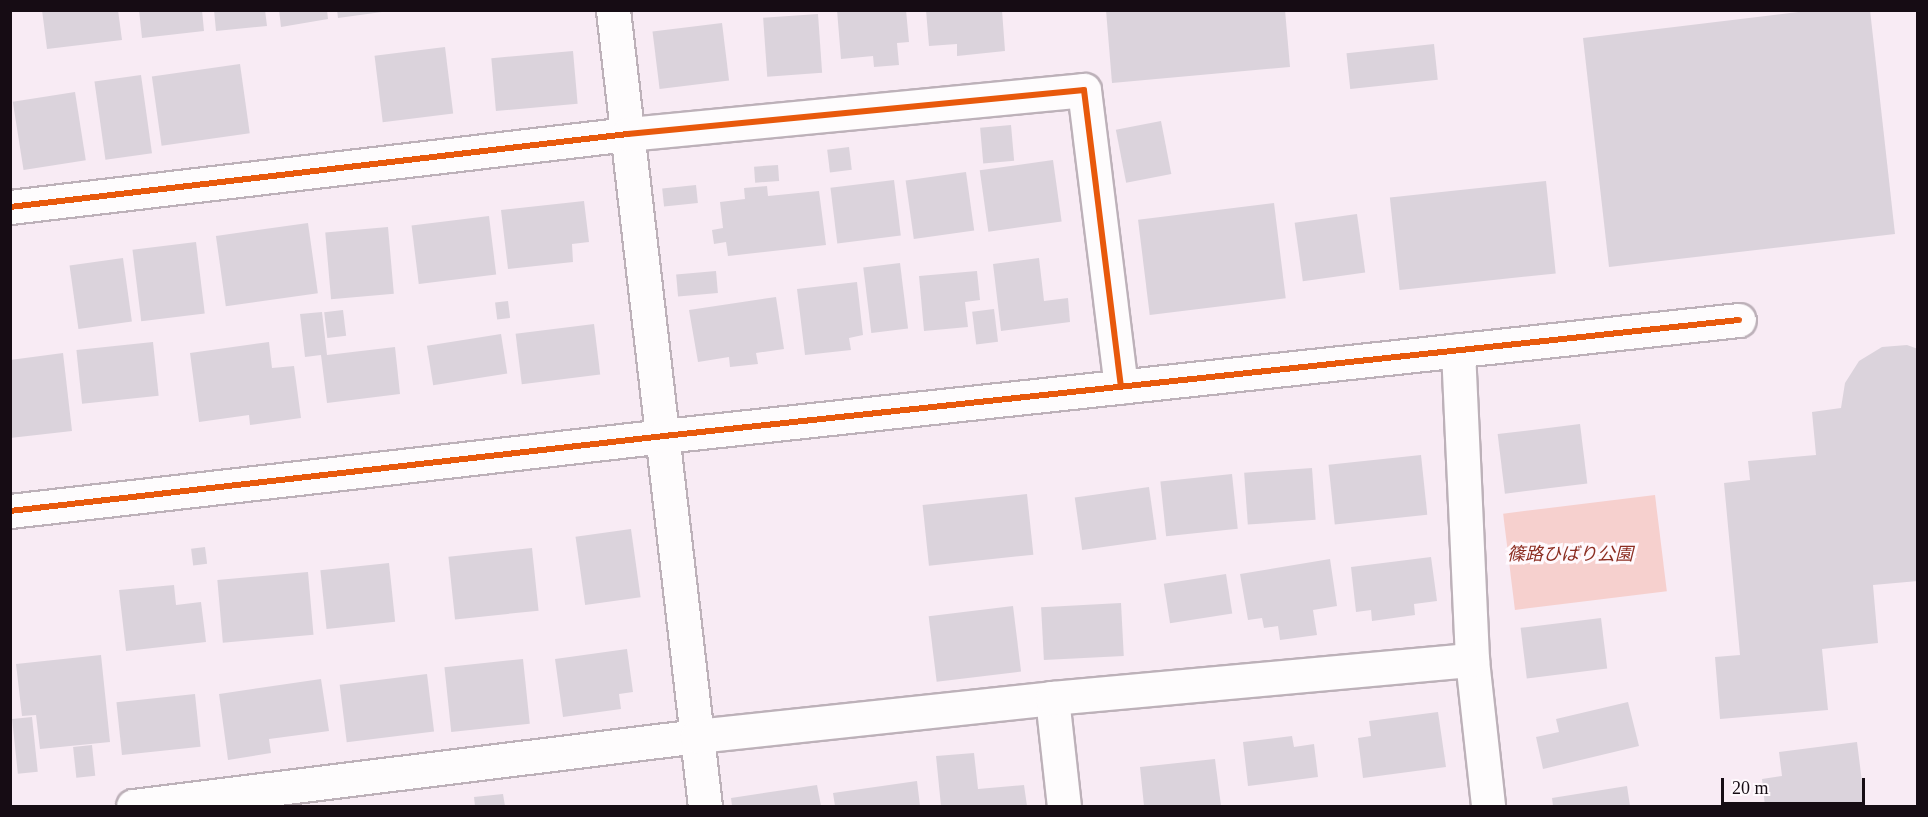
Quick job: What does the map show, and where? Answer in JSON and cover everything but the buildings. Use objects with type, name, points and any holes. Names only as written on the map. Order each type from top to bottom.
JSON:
[{"type":"street","points":[[613,10],[664,436],[705,807]]},
{"type":"street","points":[[10,207],[628,134],[1084,90],[1121,387]]},
{"type":"street","points":[[10,511],[664,436],[1739,320]]},
{"type":"street","points":[[1458,350],[1472,660],[1488,807]]},
{"type":"street","points":[[133,807],[697,735],[1052,698],[1472,660]]},
{"type":"street","points":[[1052,698],[1064,807]]},
{"type":"green space","name":"篠路ひばり公園","points":[[1655,495],[1667,591],[1515,610],[1503,514]]},
{"type":"cycle path","points":[[10,207],[628,134],[1084,90],[1121,387]]},
{"type":"cycle path","points":[[10,511],[664,436],[1739,320]]}]
